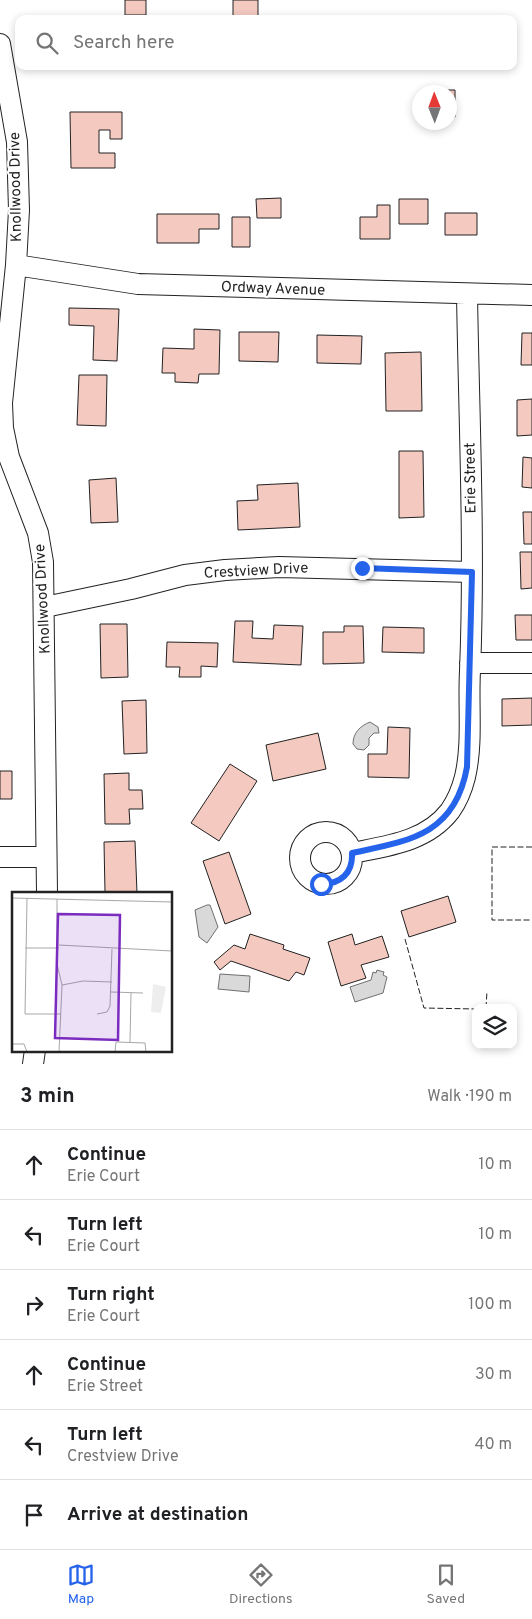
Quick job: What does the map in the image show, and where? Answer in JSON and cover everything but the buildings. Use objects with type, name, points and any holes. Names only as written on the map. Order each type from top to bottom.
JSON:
[{"type":"street","name":"Knollwood Drive","points":[[0,44],[17,142],[19,210],[16,265],[7,295],[2,403],[3,428],[9,457],[38,533],[43,562],[47,892]]},
{"type":"street","name":"Ordway Avenue","points":[[16,265],[138,284],[532,295]]},
{"type":"street","name":"Erie Street","points":[[352,853],[409,840],[432,828],[449,811],[459,795],[467,767],[472,572],[467,294]]},
{"type":"street","name":"Crestview Drive","points":[[45,607],[131,589],[185,575],[224,570],[279,567],[472,572]]},
{"type":"street","points":[[470,663],[532,664]]},
{"type":"street","points":[[0,857],[46,857]]},
{"type":"shaded area","points":[[370,722],[378,727],[379,733],[374,733],[369,738],[369,745],[364,750],[357,749],[353,744],[356,733]]},
{"type":"shaded area","points":[[210,905],[218,927],[207,943],[199,937],[195,910]]},
{"type":"shaded area","points":[[377,970],[384,972],[383,975],[387,977],[383,993],[355,1002],[350,987],[371,980],[373,972],[376,973]]},
{"type":"shaded area","points":[[220,974],[250,976],[249,992],[218,989]]},
{"type":"fence","points":[[532,847],[492,847],[492,920],[532,920]]},
{"type":"fence","points":[[405,939],[424,1008],[472,1009]]},
{"type":"fence","points":[[486,1004],[487,991]]},
{"type":"route","points":[[321,884],[338,882],[344,877],[350,870],[352,853],[397,844],[421,835],[432,828],[449,811],[459,795],[467,767],[472,636],[472,572],[362,568]]}]
